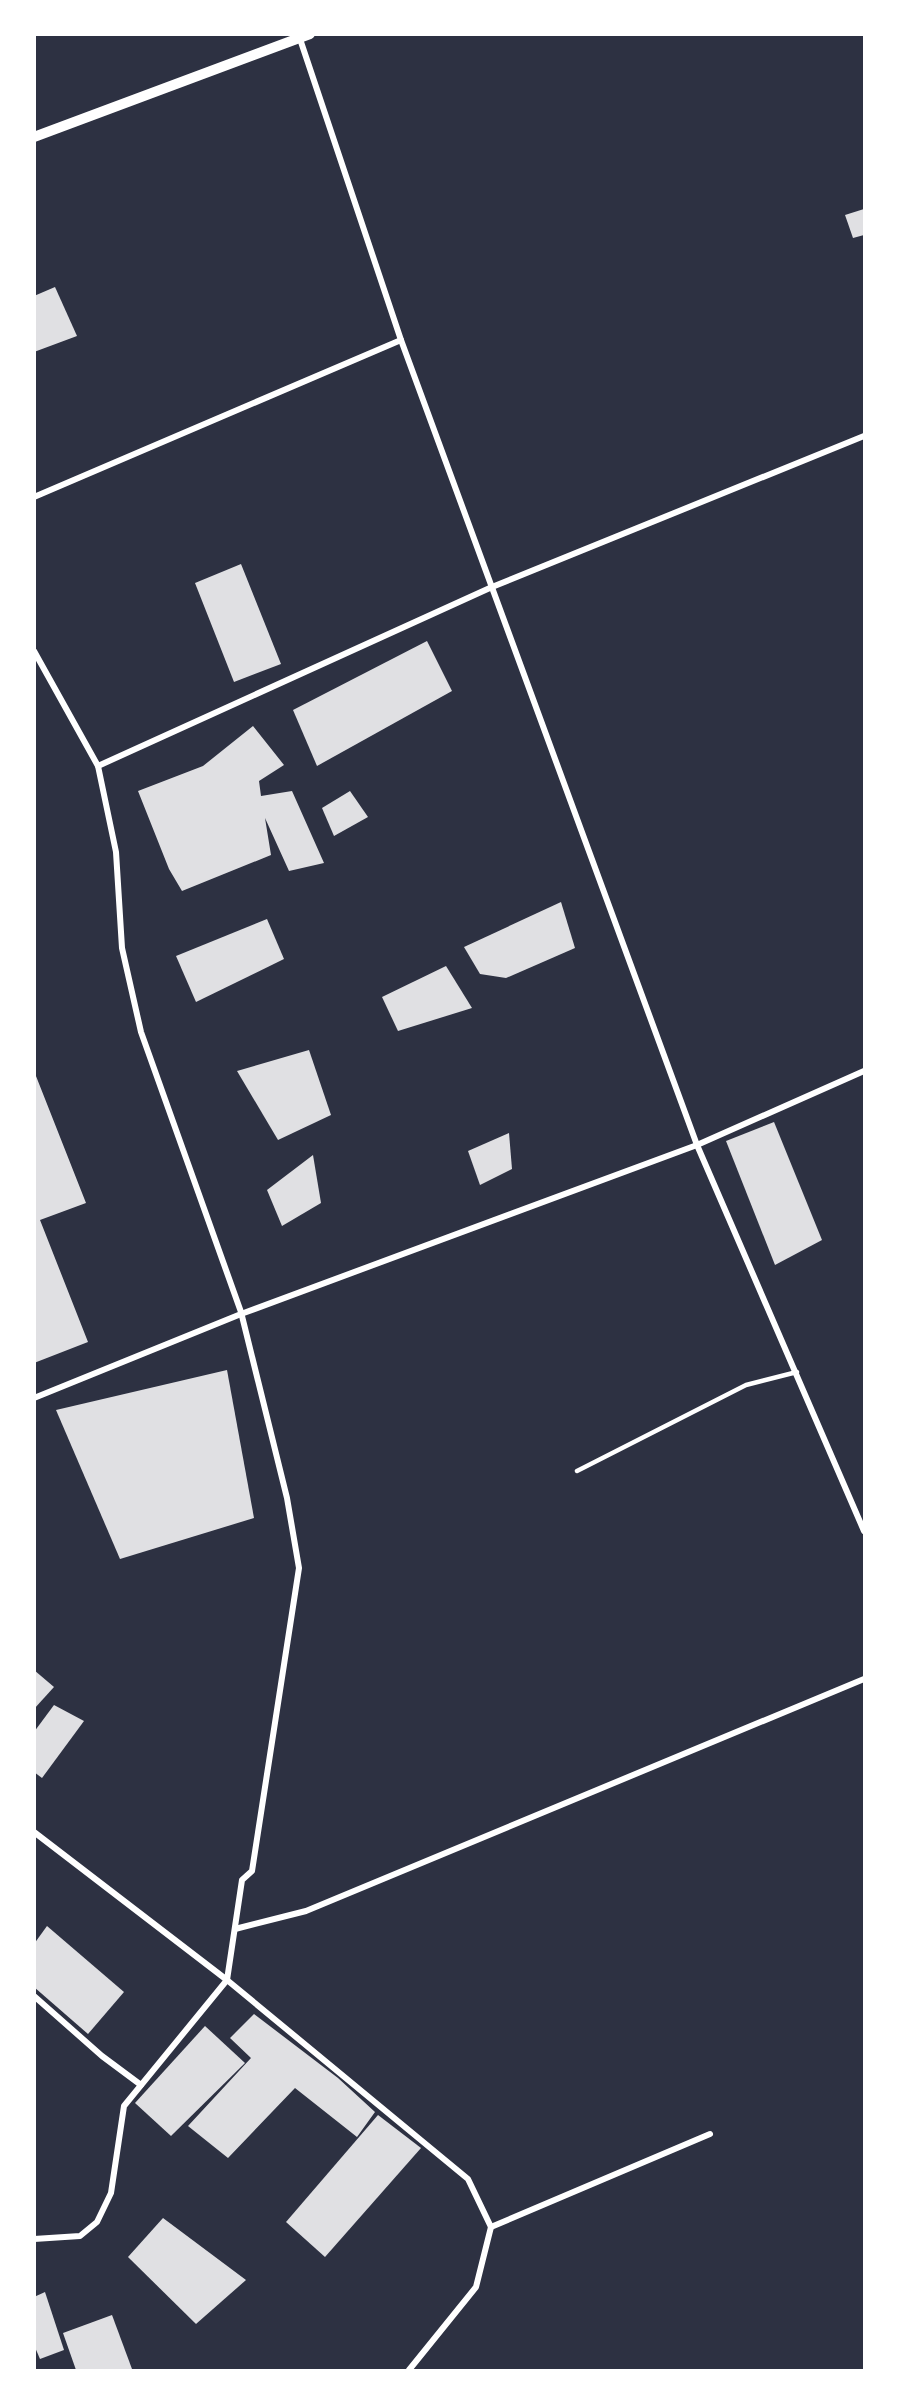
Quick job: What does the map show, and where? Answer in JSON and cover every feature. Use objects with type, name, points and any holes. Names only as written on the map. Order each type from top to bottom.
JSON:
[{"type":"street","points":[[34,137],[303,36],[402,340],[697,1145],[864,1531]]},
{"type":"street","points":[[34,497],[402,340]]},
{"type":"street","points":[[98,766],[492,587],[864,436]]},
{"type":"street","points":[[34,651],[98,766],[116,852],[122,948],[141,1032],[242,1314],[287,1498],[299,1569],[252,1871],[242,1880],[227,1980],[124,2106],[111,2193],[97,2222],[80,2236],[34,2239]]},
{"type":"street","points":[[34,1398],[242,1314],[697,1145],[864,1071]]},
{"type":"street","points":[[235,1929],[306,1911],[864,1679]]},
{"type":"street","points":[[34,1832],[227,1980],[468,2179],[491,2227],[476,2287],[409,2370]]},
{"type":"street","points":[[34,1996],[102,2056],[141,2085]]},
{"type":"street","points":[[491,2227],[710,2134]]},
{"type":"lane","points":[[577,1472],[746,1386],[797,1372]]},
{"type":"building","points":[[864,209],[864,235],[853,238],[845,215]]},
{"type":"building","points":[[55,287],[77,336],[34,352],[34,296]]},
{"type":"building","points":[[241,564],[281,664],[234,682],[195,583]]},
{"type":"building","points":[[427,641],[452,691],[317,766],[293,710]]},
{"type":"building","points":[[253,726],[284,765],[259,781],[261,796],[292,791],[324,863],[289,871],[265,818],[271,855],[182,891],[169,869],[138,791],[203,766]]},
{"type":"building","points":[[350,791],[368,817],[334,836],[322,808]]},
{"type":"building","points":[[561,902],[575,948],[506,978],[480,974],[464,947]]},
{"type":"building","points":[[267,919],[284,959],[196,1002],[176,956]]},
{"type":"building","points":[[446,966],[472,1008],[398,1031],[382,997]]},
{"type":"building","points":[[309,1050],[331,1115],[278,1140],[237,1071]]},
{"type":"building","points":[[34,1071],[86,1203],[40,1220],[88,1342],[34,1363]]},
{"type":"building","points":[[774,1122],[822,1240],[775,1265],[726,1141]]},
{"type":"building","points":[[509,1133],[512,1169],[480,1185],[468,1151]]},
{"type":"building","points":[[313,1155],[321,1203],[282,1226],[267,1190]]},
{"type":"building","points":[[227,1370],[254,1518],[120,1559],[56,1410]]},
{"type":"building","points":[[34,1670],[54,1687],[34,1709]]},
{"type":"building","points":[[54,1705],[84,1721],[42,1778],[34,1772],[34,1732]]},
{"type":"building","points":[[47,1926],[124,1992],[88,2034],[34,1987],[34,1944]]},
{"type":"building","points":[[254,2014],[338,2078],[375,2112],[357,2137],[295,2088],[228,2158],[188,2126],[251,2058],[230,2038]]},
{"type":"building","points":[[205,2026],[245,2063],[171,2136],[135,2103]]},
{"type":"building","points":[[378,2115],[421,2148],[325,2257],[286,2222]]},
{"type":"building","points":[[163,2218],[246,2280],[196,2324],[128,2257]]},
{"type":"building","points":[[45,2292],[64,2350],[40,2359],[34,2345],[34,2297]]},
{"type":"building","points":[[112,2315],[132,2369],[76,2370],[63,2333]]}]
